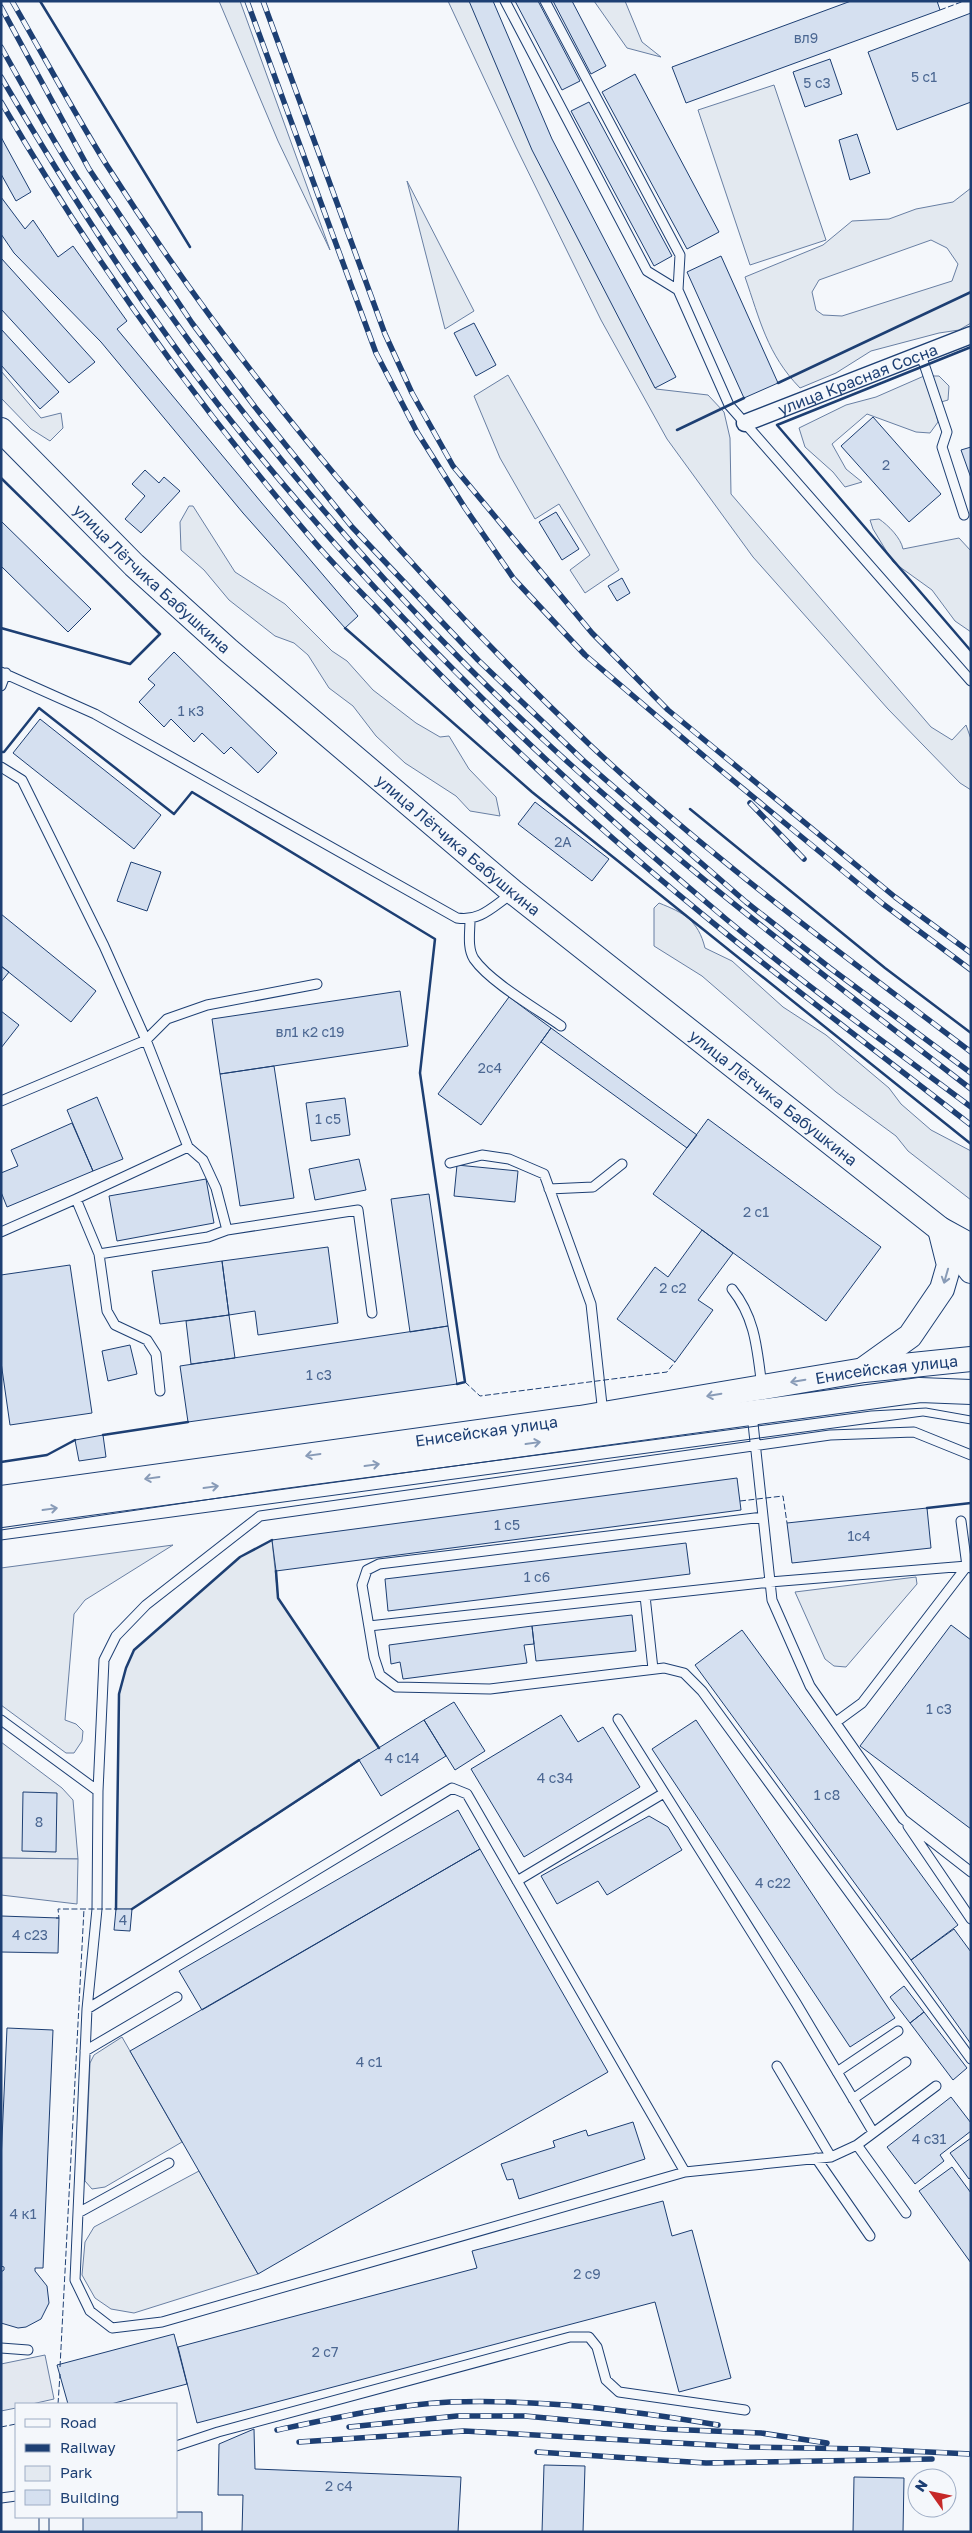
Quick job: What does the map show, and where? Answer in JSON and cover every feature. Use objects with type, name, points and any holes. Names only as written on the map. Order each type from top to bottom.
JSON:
[{"type":"main road","name":"улица Лётчика Бабушкина","points":[[1,430],[134,565],[228,650],[513,892],[940,1229],[971,1246]]},
{"type":"main road","name":"улица Лётчика Бабушкина","points":[[940,1229],[971,1271]]},
{"type":"main road","points":[[864,1370],[910,1336],[942,1289],[949,1265],[940,1229]]},
{"type":"main road","name":"Енисейская улица","points":[[1,1498],[603,1414],[864,1370],[971,1359]]},
{"type":"main road","name":"Енисейская улица","points":[[1,1515],[920,1390],[971,1392]]},
{"type":"street","name":"улица Красная Сосна","points":[[746,423],[971,335]]},
{"type":"lane","points":[[505,1],[647,271],[678,290]]},
{"type":"lane","points":[[545,1],[680,255],[678,290],[729,405],[971,681]]},
{"type":"lane","points":[[921,355],[947,432],[942,447],[964,515]]},
{"type":"lane","points":[[1,686],[4,673],[95,714],[457,918],[470,920],[481,915],[513,892]]},
{"type":"lane","points":[[1,767],[22,780],[104,946],[146,1040],[188,1148],[203,1160],[216,1188],[227,1230]]},
{"type":"lane","points":[[470,920],[469,941],[473,958],[494,978],[561,1026]]},
{"type":"lane","points":[[1,1101],[146,1040],[167,1019],[207,1005],[317,984]]},
{"type":"lane","points":[[1,1232],[188,1148]]},
{"type":"lane","points":[[450,1163],[482,1154],[509,1159],[544,1174],[591,1304],[603,1414]]},
{"type":"lane","points":[[549,1189],[593,1187],[622,1164]]},
{"type":"lane","points":[[76,1199],[98,1254],[107,1312],[115,1325],[147,1340],[156,1354],[160,1392]]},
{"type":"lane","points":[[98,1254],[208,1237],[227,1230],[358,1210],[372,1313]]},
{"type":"lane","points":[[732,1289],[742,1302],[753,1324],[762,1387]]},
{"type":"lane","points":[[752,1413],[772,1600],[810,1686],[971,1919]]},
{"type":"lane","points":[[936,2086],[857,2145],[831,2157],[685,2172],[162,2322],[112,2328],[90,2311],[75,2280],[87,2009],[97,1909],[98,1791],[104,1660],[116,1636],[146,1606],[260,1516],[830,1435],[914,1432],[971,1455]]},
{"type":"lane","points":[[762,1518],[379,1564],[367,1570],[362,1585],[374,1657],[380,1675],[396,1687],[490,1689],[664,1668],[684,1673],[702,1691],[971,2060]]},
{"type":"lane","points":[[836,1722],[862,1703],[970,1565],[961,1521]]},
{"type":"lane","points":[[369,1626],[770,1582],[970,1565]]},
{"type":"lane","points":[[645,1596],[652,1669]]},
{"type":"lane","points":[[618,1719],[873,2132]]},
{"type":"lane","points":[[1,1720],[98,1791]]},
{"type":"lane","points":[[87,2009],[452,1788],[467,1794],[685,2172]]},
{"type":"lane","points":[[517,1881],[664,1793]]},
{"type":"lane","points":[[903,1820],[971,1872]]},
{"type":"lane","points":[[85,2051],[178,1997]]},
{"type":"lane","points":[[837,2072],[898,2030]]},
{"type":"lane","points":[[853,2099],[906,2062]]},
{"type":"lane","points":[[777,2066],[831,2157]]},
{"type":"lane","points":[[857,2145],[906,2212]]},
{"type":"lane","points":[[816,2158],[870,2236]]},
{"type":"lane","points":[[78,2213],[169,2163]]},
{"type":"lane","points":[[178,2445],[218,2432],[570,2337],[589,2337],[597,2347],[606,2380],[619,2392],[745,2410]]},
{"type":"lane","points":[[1,2348],[28,2350]]},
{"type":"lane","points":[[1,2498],[15,2496]]},
{"type":"lane","points":[[44,2518],[44,2532]]},
{"type":"green space","points":[[219,1],[240,1],[330,250],[278,141]]},
{"type":"green space","points":[[448,1],[477,1],[512,102],[656,389],[708,395],[724,412],[730,438],[731,494],[931,727],[952,740],[966,725],[971,739],[971,790],[960,783],[888,709],[753,557],[667,439],[601,320],[516,147]]},
{"type":"green space","points":[[594,1],[625,1],[642,42],[661,57],[627,48]]},
{"type":"green space","points":[[774,85],[826,240],[750,265],[698,110]]},
{"type":"green space","points":[[407,181],[474,311],[445,329]]},
{"type":"green space","points":[[971,188],[971,323],[959,330],[939,333],[871,351],[836,373],[800,388],[772,349],[760,322],[745,277],[823,245],[852,221],[889,219],[916,209],[953,202]],"holes":[[[931,240],[947,248],[958,264],[952,281],[842,316],[823,315],[816,310],[812,292],[819,280]]]},
{"type":"green space","points":[[1,371],[41,418],[61,413],[63,428],[50,441],[31,429],[1,398]]},
{"type":"green space","points":[[508,375],[619,570],[585,593],[570,570],[590,555],[559,504],[535,519],[500,458],[474,396]]},
{"type":"green space","points":[[924,376],[939,376],[949,386],[948,400],[934,404],[938,422],[930,433],[916,432],[867,414],[832,444],[846,469],[862,482],[845,487],[833,472],[805,447],[799,428],[846,405],[876,397]]},
{"type":"green space","points":[[189,506],[193,506],[235,572],[285,604],[332,651],[347,661],[373,690],[416,723],[440,737],[449,736],[469,769],[496,797],[500,816],[470,811],[456,796],[405,763],[376,736],[353,706],[329,688],[308,655],[294,643],[275,636],[229,600],[204,570],[181,550],[180,522]]},
{"type":"green space","points":[[879,519],[894,532],[903,549],[959,538],[971,551],[971,632],[955,621],[932,590],[893,562],[873,529],[870,520]]},
{"type":"green space","points":[[659,903],[676,910],[689,919],[702,938],[705,948],[732,961],[783,1007],[826,1035],[889,1088],[901,1104],[931,1130],[971,1151],[971,1200],[908,1151],[896,1136],[836,1092],[702,976],[654,946],[654,908]]},
{"type":"green space","points":[[272,1540],[278,1598],[379,1748],[132,1909],[116,1909],[119,1694],[126,1668],[134,1650],[240,1557]]},
{"type":"green space","points":[[173,1545],[85,1600],[74,1614],[65,1720],[76,1724],[83,1731],[82,1741],[74,1753],[66,1753],[1,1705],[1,1568]]},
{"type":"green space","points":[[916,1577],[917,1584],[846,1667],[834,1666],[825,1659],[795,1592]]},
{"type":"green space","points":[[1,1742],[62,1788],[73,1800],[78,1859],[1,1858]]},
{"type":"green space","points":[[122,2037],[182,2142],[105,2187],[92,2189],[85,2181],[90,2063],[94,2055]]},
{"type":"green space","points":[[199,2171],[258,2274],[134,2313],[111,2309],[95,2298],[82,2275],[85,2242],[94,2227]]},
{"type":"shaded area","points":[[1,1858],[78,1859],[77,1904],[1,1895]]},
{"type":"shaded area","points":[[45,2355],[54,2399],[36,2403],[15,2403],[15,2408],[1,2411],[1,2364]]},
{"type":"building","points":[[469,1],[493,1],[552,139],[676,377],[655,388],[532,150]]},
{"type":"building","points":[[515,1],[538,1],[580,81],[562,90]]},
{"type":"building","points":[[553,1],[572,1],[606,66],[591,74]]},
{"type":"building","points":[[851,1],[937,1],[940,10],[686,103],[672,67]]},
{"type":"building","points":[[971,13],[971,102],[897,130],[868,52]]},
{"type":"building","points":[[830,59],[842,94],[805,107],[793,72]]},
{"type":"building","points":[[635,74],[719,232],[687,249],[602,92]]},
{"type":"building","points":[[589,102],[672,256],[654,266],[571,111]]},
{"type":"building","points":[[857,134],[870,173],[850,180],[839,140]]},
{"type":"building","points":[[1,137],[31,192],[16,201],[1,174]]},
{"type":"building","points":[[1,197],[25,229],[33,220],[58,257],[73,246],[127,321],[117,329],[358,616],[345,628],[243,513],[101,342],[14,253],[1,234]]},
{"type":"building","points":[[721,256],[778,383],[744,398],[687,272]]},
{"type":"building","points":[[1,258],[95,362],[69,383],[1,309]]},
{"type":"building","points":[[474,323],[496,365],[476,376],[454,333]]},
{"type":"building","points":[[1,329],[59,392],[40,409],[1,365]]},
{"type":"building","points":[[873,417],[941,494],[909,522],[841,446]]},
{"type":"building","points":[[971,447],[971,478],[961,450]]},
{"type":"building","points":[[145,470],[159,483],[164,477],[180,491],[141,533],[125,519],[145,496],[132,484]]},
{"type":"building","points":[[556,512],[579,549],[562,560],[539,522]]},
{"type":"building","points":[[1,521],[91,609],[68,632],[1,566]]},
{"type":"building","points":[[622,578],[630,593],[617,601],[608,586]]},
{"type":"building","points":[[174,652],[277,753],[258,773],[231,747],[224,754],[202,733],[194,742],[171,719],[164,727],[139,702],[155,685],[148,679]]},
{"type":"building","points":[[40,719],[161,815],[134,849],[13,753]]},
{"type":"building","points":[[535,802],[609,859],[592,881],[518,824]]},
{"type":"building","points":[[131,862],[161,872],[147,911],[117,901]]},
{"type":"building","points":[[1,914],[96,991],[71,1022],[1,966]]},
{"type":"building","points":[[1,966],[9,972],[1,982]]},
{"type":"building","points":[[400,991],[408,1046],[220,1074],[212,1019]]},
{"type":"building","points":[[509,997],[551,1028],[481,1125],[438,1094]]},
{"type":"building","points":[[1,1011],[19,1025],[1,1048]]},
{"type":"building","points":[[551,1028],[697,1135],[687,1148],[541,1042]]},
{"type":"building","points":[[274,1066],[294,1198],[240,1206],[220,1074]]},
{"type":"building","points":[[97,1097],[123,1159],[93,1171],[67,1110]]},
{"type":"building","points":[[345,1098],[350,1135],[311,1141],[306,1103]]},
{"type":"building","points":[[708,1119],[881,1247],[826,1321],[653,1194]]},
{"type":"building","points":[[72,1123],[93,1171],[7,1207],[1,1192],[1,1173],[18,1166],[11,1150]]},
{"type":"building","points":[[359,1159],[366,1190],[315,1200],[309,1169]]},
{"type":"building","points":[[457,1165],[518,1171],[515,1202],[454,1196]]},
{"type":"building","points":[[206,1179],[214,1223],[117,1241],[109,1196]]},
{"type":"building","points":[[429,1194],[448,1326],[410,1332],[391,1199]]},
{"type":"building","points":[[702,1230],[733,1253],[698,1300],[713,1310],[675,1362],[617,1319],[655,1267],[668,1277]]},
{"type":"building","points":[[328,1247],[338,1323],[258,1335],[255,1311],[229,1315],[222,1261]]},
{"type":"building","points":[[222,1261],[229,1315],[160,1324],[152,1271]]},
{"type":"building","points":[[70,1265],[92,1413],[10,1425],[1,1362],[1,1275]]},
{"type":"building","points":[[229,1315],[235,1358],[191,1364],[186,1321]]},
{"type":"building","points":[[448,1326],[457,1384],[188,1422],[180,1366]]},
{"type":"building","points":[[130,1345],[137,1374],[108,1381],[102,1351]]},
{"type":"building","points":[[103,1435],[106,1457],[79,1461],[75,1440]]},
{"type":"building","points":[[737,1478],[741,1510],[276,1571],[272,1540]]},
{"type":"building","points":[[927,1508],[931,1548],[792,1563],[787,1523]]},
{"type":"building","points":[[686,1543],[690,1574],[388,1611],[385,1579]]},
{"type":"building","points":[[632,1615],[636,1651],[536,1661],[532,1626]]},
{"type":"building","points":[[951,1625],[971,1640],[971,1829],[860,1746]]},
{"type":"building","points":[[532,1626],[534,1644],[524,1645],[527,1663],[403,1679],[400,1662],[391,1664],[389,1645]]},
{"type":"building","points":[[742,1630],[958,1925],[911,1960],[695,1665]]},
{"type":"building","points":[[454,1702],[485,1751],[455,1770],[424,1720]]},
{"type":"building","points":[[561,1715],[578,1742],[603,1727],[640,1787],[524,1857],[471,1769]]},
{"type":"building","points":[[424,1720],[446,1756],[381,1796],[359,1760]]},
{"type":"building","points":[[696,1720],[895,2018],[850,2047],[652,1749]]},
{"type":"building","points":[[23,1792],[57,1793],[56,1852],[22,1851]]},
{"type":"building","points":[[458,1810],[480,1849],[202,2010],[179,1971]]},
{"type":"building","points":[[649,1816],[668,1827],[682,1850],[607,1895],[598,1881],[557,1904],[541,1876]]},
{"type":"building","points":[[480,1849],[608,2072],[258,2274],[130,2051]]},
{"type":"building","points":[[116,1909],[132,1909],[130,1931],[114,1930]]},
{"type":"building","points":[[1,1916],[59,1918],[58,1953],[1,1952]]},
{"type":"building","points":[[954,1929],[971,1952],[971,2044],[911,1960]]},
{"type":"building","points":[[904,1986],[924,2012],[910,2023],[890,1997]]},
{"type":"building","points":[[924,2012],[967,2068],[953,2080],[910,2023]]},
{"type":"building","points":[[7,2028],[53,2030],[43,2268],[35,2268],[35,2271],[47,2286],[49,2303],[41,2319],[26,2327],[18,2328],[1,2323],[1,2272],[4,2270],[4,2267],[1,2266],[1,2161]]},
{"type":"building","points":[[951,2097],[971,2123],[971,2131],[940,2155],[944,2161],[915,2184],[887,2147]]},
{"type":"building","points":[[633,2122],[645,2159],[519,2199],[513,2179],[507,2180],[501,2164],[555,2147],[553,2141],[586,2130],[588,2136]]},
{"type":"building","points":[[971,2138],[971,2177],[969,2179],[950,2153]]},
{"type":"building","points":[[952,2167],[971,2193],[971,2263],[919,2191]]},
{"type":"building","points":[[663,2201],[672,2236],[692,2230],[731,2378],[679,2392],[655,2302],[197,2423],[178,2347],[477,2268],[472,2251]]},
{"type":"building","points":[[174,2334],[187,2384],[115,2403],[68,2403],[57,2365]]},
{"type":"building","points":[[254,2429],[255,2469],[461,2477],[458,2532],[242,2532],[243,2495],[218,2495],[219,2444]]},
{"type":"building","points":[[544,2465],[585,2466],[583,2532],[542,2532]]},
{"type":"building","points":[[854,2477],[904,2478],[903,2532],[853,2532]]},
{"type":"building","points":[[178,2512],[202,2512],[202,2532],[83,2532],[83,2518],[178,2518]]},
{"type":"tram line","points":[[1,1530],[273,1490],[871,1411],[926,1408],[971,1416]]},
{"type":"tram line","points":[[1,1540],[923,1416],[971,1424]]},
{"type":"railway","points":[[12,1],[106,164],[158,243],[270,395],[330,469],[392,540],[522,678],[634,785],[728,865],[824,941],[971,1052]]},
{"type":"railway","points":[[247,1],[376,353],[417,432],[465,508],[514,579],[585,655],[883,904],[971,970]]},
{"type":"railway","points":[[263,1],[385,334],[412,393],[453,466],[592,633],[668,710],[895,897],[971,953]]},
{"type":"railway","points":[[1,7],[89,169],[192,323],[255,407],[352,527],[478,660],[584,761],[746,902],[830,968],[971,1073]]},
{"type":"railway","points":[[1,47],[67,162],[165,308],[309,494],[414,611],[527,724],[649,834],[776,938],[971,1089]]},
{"type":"railway","points":[[1,77],[110,254],[200,381],[288,490],[405,620],[530,744],[659,862],[786,968],[971,1107]]},
{"type":"railway","points":[[1,102],[71,216],[146,327],[268,487],[344,575],[466,701],[605,832],[656,876],[812,1002],[971,1125]]},
{"type":"railway","points":[[750,803],[804,859]]},
{"type":"railway","points":[[277,2430],[363,2413],[450,2402],[551,2404],[651,2415],[718,2425]]},
{"type":"railway","points":[[349,2427],[457,2416],[525,2416],[664,2429],[761,2433],[827,2443]]},
{"type":"railway","points":[[299,2442],[464,2431],[749,2447],[865,2449],[971,2454]]},
{"type":"railway","points":[[537,2452],[706,2463],[932,2459]]},
{"type":"fence","points":[[940,10],[964,1]]},
{"type":"fence","points":[[465,1382],[480,1396],[667,1372],[675,1362]]},
{"type":"fence","points":[[740,1501],[783,1496],[787,1523]]},
{"type":"fence","points":[[56,1918],[59,1918],[58,1909],[116,1909]]},
{"type":"fence","points":[[60,2367],[84,1909]]},
{"type":"fence","points":[[58,2403],[60,2374]]},
{"type":"fence","points":[[1,2427],[15,2424]]},
{"type":"wall","points":[[40,1],[190,247]]},
{"type":"wall","points":[[778,383],[971,292]]},
{"type":"wall","points":[[971,347],[777,425],[971,651]]},
{"type":"wall","points":[[677,430],[744,398]]},
{"type":"wall","points":[[1,478],[160,634],[130,664],[1,628]]},
{"type":"wall","points":[[345,628],[532,792],[971,1144]]},
{"type":"wall","points":[[1,752],[4,752],[39,708],[174,814],[192,792],[435,939],[420,1073],[465,1382],[457,1384]]},
{"type":"wall","points":[[690,809],[885,968],[971,1033]]},
{"type":"wall","points":[[103,1435],[188,1422]]},
{"type":"wall","points":[[1,1462],[47,1455],[75,1440]]},
{"type":"wall","points":[[927,1508],[971,1503]]},
{"type":"wall","points":[[116,1909],[119,1694],[126,1668],[134,1650],[240,1557],[272,1540]]},
{"type":"wall","points":[[276,1571],[278,1598],[379,1748]]},
{"type":"wall","points":[[132,1909],[359,1760]]}]
